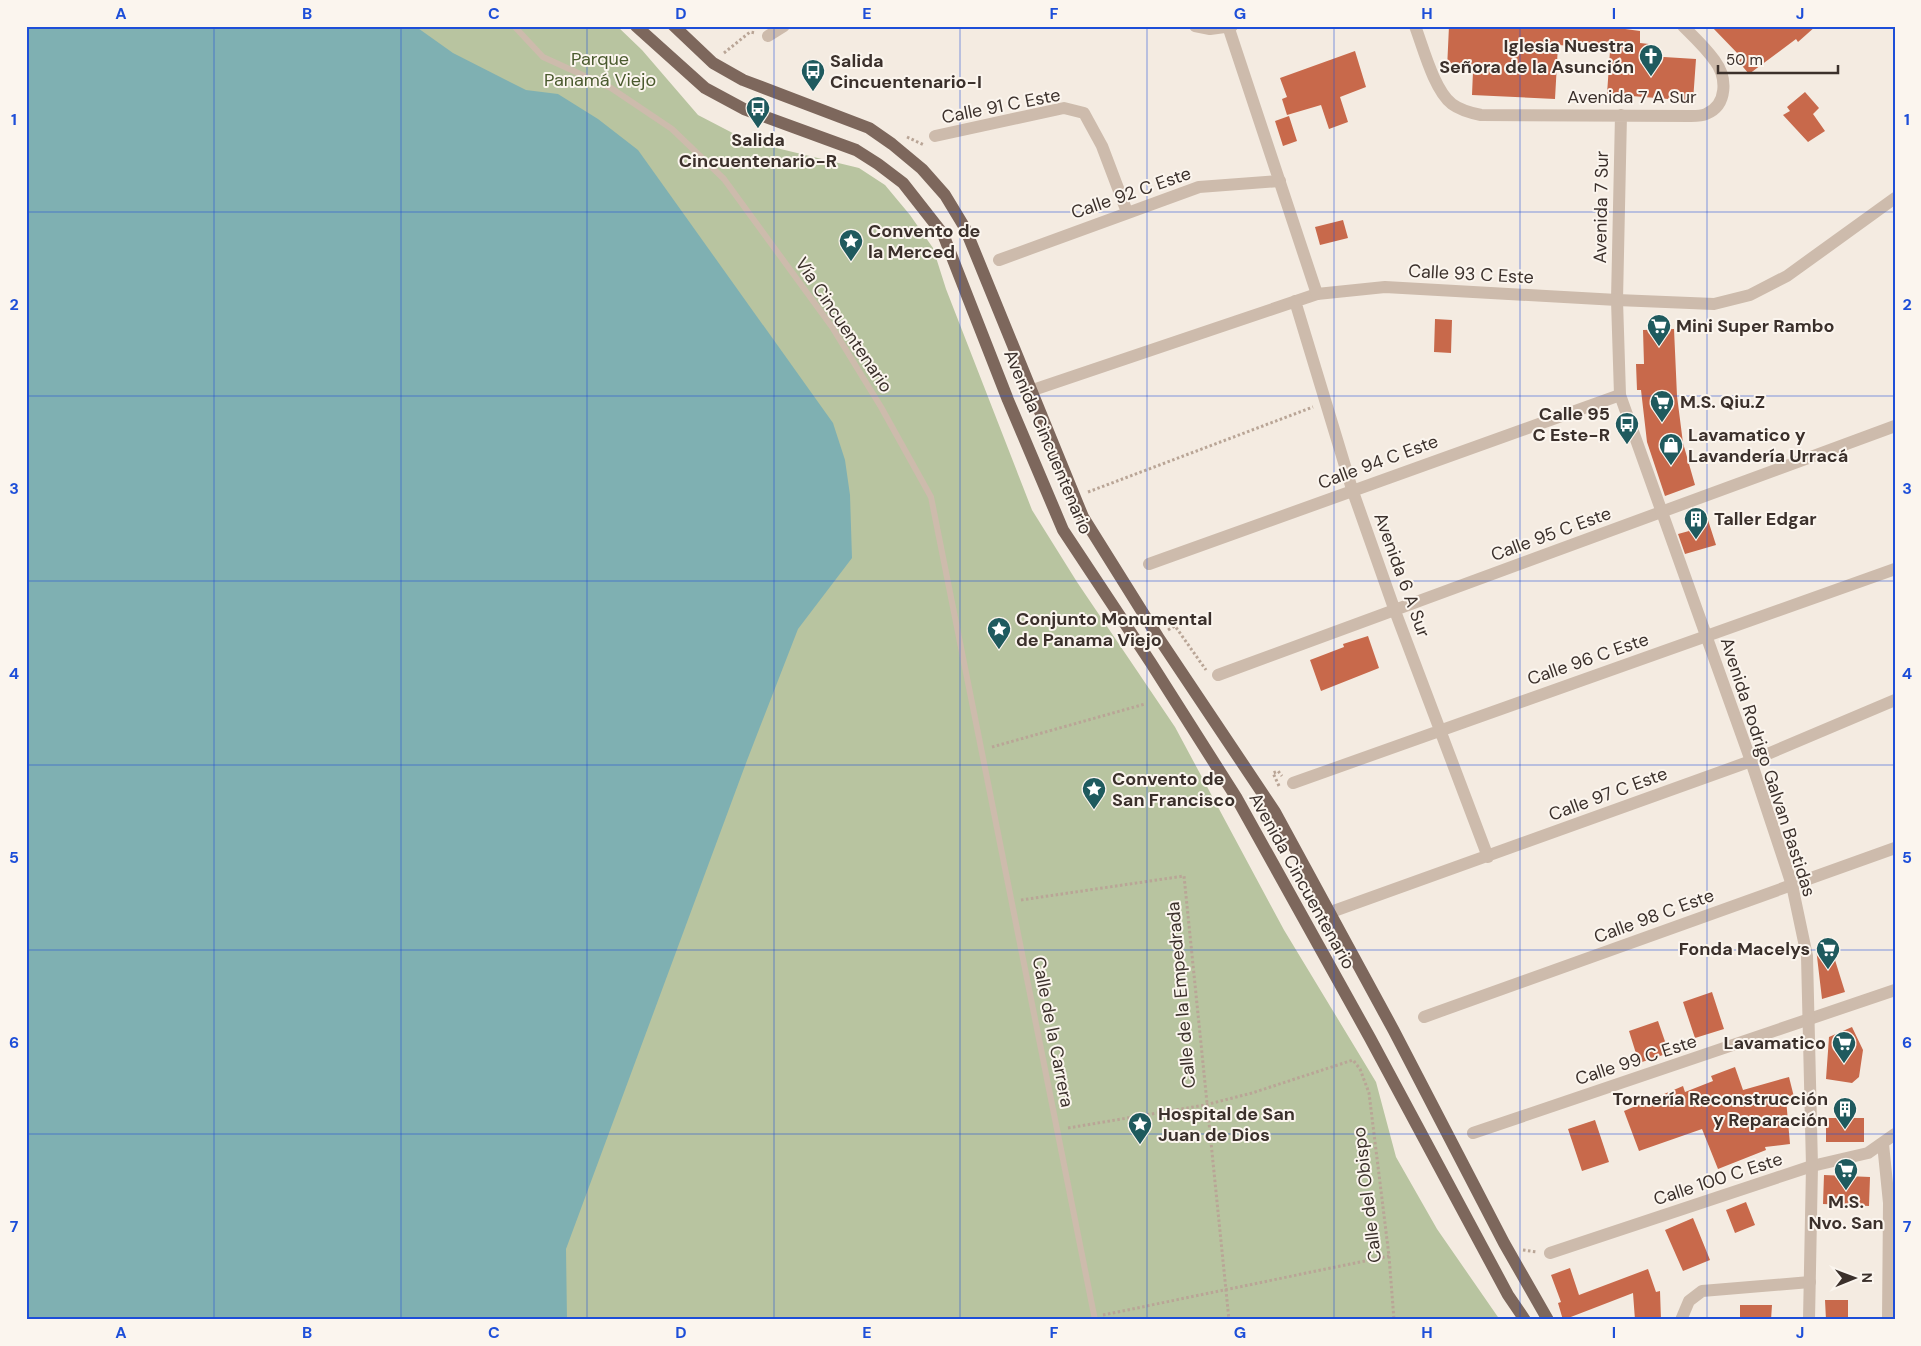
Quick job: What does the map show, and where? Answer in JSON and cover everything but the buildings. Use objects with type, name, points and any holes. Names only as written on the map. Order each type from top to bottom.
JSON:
[{"type":"main road","name":"Avenida Cincuentenario","points":[[636,26],[705,88],[744,108],[856,150],[878,164],[903,183],[943,234],[1008,400],[1063,530],[1151,663],[1236,798],[1435,1157],[1508,1295],[1525,1320]]},
{"type":"main road","name":"Avenida Cincuentenario","points":[[674,26],[713,63],[743,80],[869,128],[922,169],[945,195],[965,228],[1083,518],[1158,638],[1275,812],[1331,912],[1453,1142],[1504,1243],[1548,1320]]},
{"type":"street","points":[[768,36],[784,26]]},
{"type":"street","points":[[1195,26],[1210,29],[1229,27],[1317,294]]},
{"type":"street","name":"Avenida 7 A Sur","points":[[1415,26],[1432,72],[1443,94],[1451,104],[1466,111],[1481,115],[1706,115],[1720,101],[1724,85],[1716,61],[1684,26]]},
{"type":"street","name":"Calle 91 C Este","points":[[935,136],[1064,108],[1084,113],[1102,146],[1127,212]]},
{"type":"street","name":"Avenida 7 Sur","points":[[1616,300],[1621,115]]},
{"type":"street","name":"Calle 92 C Este","points":[[1000,260],[1199,187],[1280,181]]},
{"type":"street","name":"Calle 93 C Este","points":[[1030,391],[1317,294],[1386,287],[1714,304],[1750,295],[1787,276],[1895,198]]},
{"type":"street","name":"Avenida Rodrigo Galvan Bastidas","points":[[1616,300],[1620,395],[1751,761],[1792,885],[1807,956],[1812,1166],[1809,1320]]},
{"type":"street","name":"Avenida 6 A Sur","points":[[1295,301],[1352,489],[1394,611],[1441,729],[1488,857]]},
{"type":"street","name":"Calle 94 C Este","points":[[1149,564],[1352,489],[1620,395]]},
{"type":"street","name":"Calle 95 C Este","points":[[1218,675],[1895,426]]},
{"type":"street","name":"Calle 96 C Este","points":[[1293,783],[1441,729],[1895,570]]},
{"type":"street","name":"Calle 97 C Este","points":[[1331,912],[1751,761],[1895,700]]},
{"type":"street","name":"Calle 98 C Este","points":[[1424,1017],[1895,848]]},
{"type":"street","name":"Calle 99 C Este","points":[[1473,1133],[1808,1022],[1895,990]]},
{"type":"street","name":"Calle 100 C Este","points":[[1550,1253],[1812,1166],[1868,1153],[1895,1134]]},
{"type":"street","points":[[1883,1144],[1889,1203],[1888,1320]]},
{"type":"street","points":[[1681,1320],[1689,1301],[1702,1291],[1810,1282]]},
{"type":"lane","name":"Vía Cincuentenario","points":[[514,26],[543,57],[611,88],[672,129],[724,179],[832,327],[931,498],[982,750]]},
{"type":"lane","name":"Calle de la Carrera","points":[[982,750],[1094,1318]]},
{"type":"path","points":[[713,63],[750,32],[768,36]]},
{"type":"path","points":[[1075,496],[1326,402]]},
{"type":"path","points":[[1158,638],[1175,626],[1205,670],[1218,675]]},
{"type":"path","points":[[982,750],[1145,704]]},
{"type":"path","name":"Calle de la Empedrada","points":[[1012,901],[1184,876],[1205,1105],[1229,1320]]},
{"type":"path","name":"Calle del Obispo","points":[[1205,1105],[1353,1060],[1360,1069],[1368,1093],[1389,1256],[1394,1320]]},
{"type":"path","points":[[1057,1130],[1205,1105]]},
{"type":"path","points":[[1094,1318],[1389,1256]]},
{"type":"green space","name":"Parque Panamá Viejo","points":[[26,26],[617,26],[642,50],[698,115],[748,141],[859,168],[885,185],[910,215],[933,248],[946,289],[1032,510],[1077,582],[1175,727],[1284,930],[1376,1082],[1396,1157],[1437,1229],[1500,1320],[26,1320]]},
{"type":"water","points":[[26,26],[415,26],[453,53],[526,90],[558,94],[598,119],[638,150],[833,423],[845,460],[850,495],[852,558],[798,629],[746,763],[566,1249],[567,1320],[26,1320]]},
{"type":"place","name":"Iglesia Nuestra Señora de la Asunción","points":[[1651,77]]},
{"type":"place","name":"Salida Cincuentenario-I","points":[[813,92]]},
{"type":"place","name":"Salida Cincuentenario-R","points":[[758,129]]},
{"type":"place","name":"Convento de la Merced","points":[[851,262]]},
{"type":"place","name":"Mini Super Rambo","points":[[1659,347]]},
{"type":"place","name":"M.S. Qiu.Z","points":[[1662,423]]},
{"type":"place","name":"Calle 95 C Este-R","points":[[1627,445]]},
{"type":"place","name":"Lavamatico y Lavandería Urracá","points":[[1671,466]]},
{"type":"place","name":"Taller Edgar","points":[[1696,540]]},
{"type":"place","name":"Conjunto Monumental de Panama Viejo","points":[[999,650]]},
{"type":"place","name":"Convento de San Francisco","points":[[1094,810]]},
{"type":"place","name":"Fonda Macelys","points":[[1828,970]]},
{"type":"place","name":"Lavamatico","points":[[1844,1064]]},
{"type":"place","name":"Tornería Reconstrucción y Reparación","points":[[1845,1130]]},
{"type":"place","name":"Hospital de San Juan de Dios","points":[[1140,1145]]},
{"type":"place","name":"M.S. Nvo. San","points":[[1846,1191]]}]
